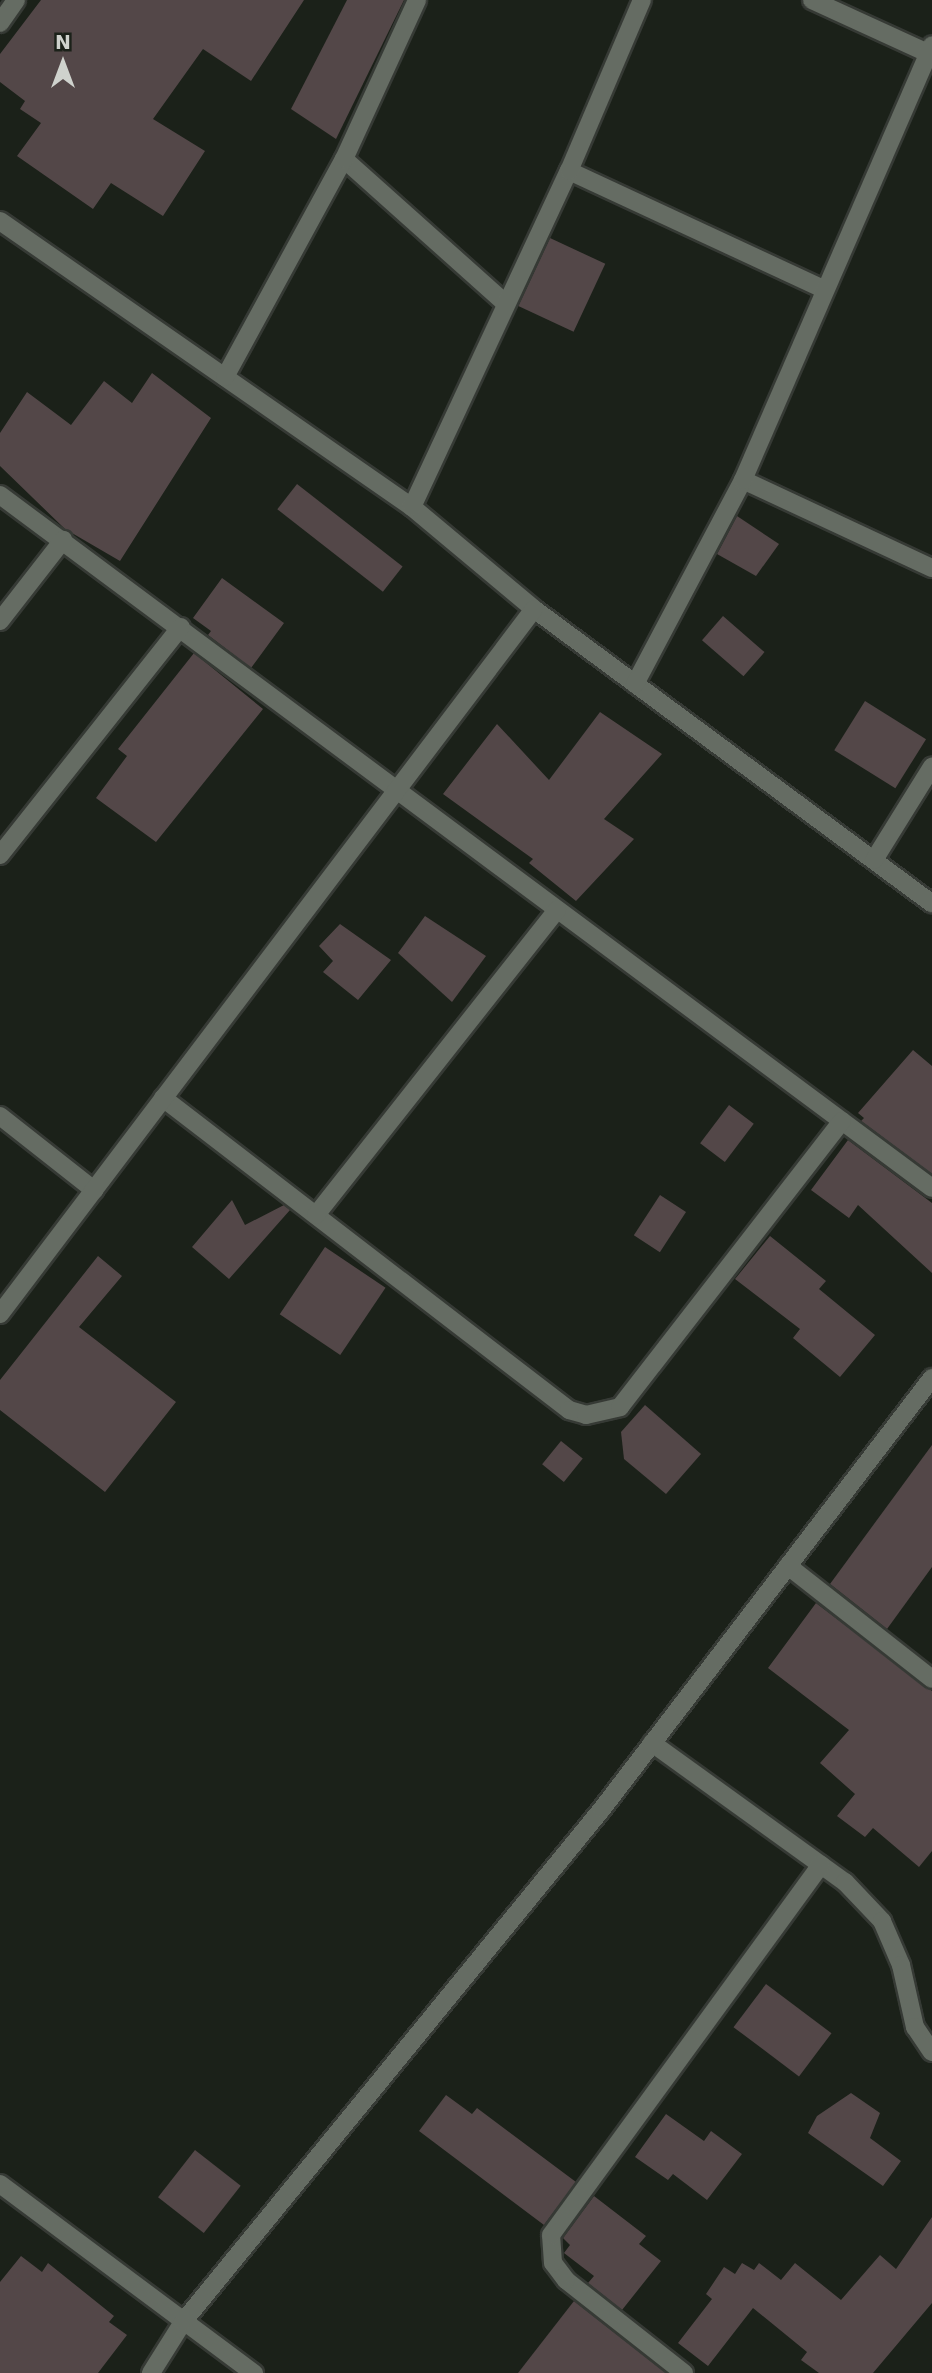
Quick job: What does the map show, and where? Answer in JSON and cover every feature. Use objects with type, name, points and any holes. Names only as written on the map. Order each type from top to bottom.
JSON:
[{"type":"street","points":[[0,23],[16,0]]},
{"type":"street","points":[[225,377],[344,159],[417,0]]},
{"type":"street","points":[[412,508],[505,303],[569,171],[642,0]]},
{"type":"street","points":[[635,684],[743,480],[823,289],[930,51],[811,0]]},
{"type":"street","points":[[344,159],[505,303]]},
{"type":"street","points":[[569,171],[823,289]]},
{"type":"street","points":[[0,221],[412,508],[534,609],[932,904]]},
{"type":"street","points":[[743,480],[932,568]]},
{"type":"street","points":[[0,495],[932,1188]]},
{"type":"street","points":[[0,621],[63,540]]},
{"type":"street","points":[[0,1314],[534,609]]},
{"type":"street","points":[[0,855],[181,627]]},
{"type":"street","points":[[874,860],[932,767]]},
{"type":"street","points":[[316,1215],[557,910]]},
{"type":"street","points":[[163,1098],[569,1410],[603,1412],[620,1407],[842,1121]]},
{"type":"street","points":[[0,1116],[94,1190]]},
{"type":"street","points":[[151,2373],[183,2322],[652,1743],[932,1378]]},
{"type":"street","points":[[788,1566],[932,1679]]},
{"type":"street","points":[[652,1743],[845,1882],[882,1922],[901,1965],[915,2027],[932,2052]]},
{"type":"street","points":[[684,2373],[566,2280],[553,2263],[551,2235],[821,1865]]},
{"type":"street","points":[[0,2184],[254,2373]]},
{"type":"building","points":[[41,0],[304,0],[251,81],[203,49],[153,119],[205,151],[163,216],[111,183],[93,209],[17,156],[41,123],[20,109],[25,101],[0,82],[0,54]]},
{"type":"building","points":[[347,0],[404,0],[336,139],[291,109]]},
{"type":"building","points":[[550,238],[605,264],[574,332],[518,306]]},
{"type":"building","points":[[152,373],[211,418],[120,561],[65,529],[0,466],[0,433],[27,392],[71,425],[104,381],[132,403]]},
{"type":"building","points":[[297,484],[403,566],[383,592],[277,509]]},
{"type":"building","points":[[737,516],[779,544],[756,576],[717,554]]},
{"type":"building","points":[[222,578],[284,623],[251,668],[208,635],[211,631],[193,618]]},
{"type":"building","points":[[723,616],[765,652],[744,676],[702,640]]},
{"type":"building","points":[[194,653],[263,709],[156,842],[96,798],[127,756],[118,749]]},
{"type":"building","points":[[865,701],[926,739],[895,788],[834,750]]},
{"type":"building","points":[[600,712],[662,754],[604,819],[634,839],[576,901],[529,863],[533,859],[443,794],[497,724],[549,780]]},
{"type":"building","points":[[425,916],[486,956],[452,1002],[398,953]]},
{"type":"building","points":[[340,924],[391,960],[358,1000],[323,972],[333,961],[319,946]]},
{"type":"building","points":[[913,1050],[932,1066],[932,1174],[861,1121],[864,1118],[858,1113]]},
{"type":"building","points":[[729,1105],[754,1124],[725,1162],[700,1143]]},
{"type":"building","points":[[848,1140],[932,1203],[932,1273],[858,1205],[849,1218],[811,1190]]},
{"type":"building","points":[[660,1195],[686,1212],[660,1252],[634,1235]]},
{"type":"building","points":[[232,1200],[245,1225],[284,1205],[290,1210],[229,1279],[192,1247]]},
{"type":"building","points":[[770,1236],[826,1281],[819,1289],[875,1335],[840,1377],[793,1338],[800,1329],[735,1279]]},
{"type":"building","points":[[325,1247],[386,1288],[340,1355],[280,1314]]},
{"type":"building","points":[[98,1256],[122,1276],[79,1327],[176,1402],[105,1492],[0,1410],[0,1380]]},
{"type":"building","points":[[645,1405],[701,1454],[666,1494],[624,1459],[621,1432]]},
{"type":"building","points":[[561,1441],[583,1459],[564,1482],[542,1464]]},
{"type":"building","points":[[932,1445],[932,1567],[887,1629],[830,1584]]},
{"type":"building","points":[[816,1603],[932,1691],[932,1851],[919,1867],[873,1828],[865,1837],[837,1816],[855,1794],[820,1763],[849,1730],[768,1668]]},
{"type":"building","points":[[766,1984],[831,2033],[799,2076],[734,2027]]},
{"type":"building","points":[[851,2093],[880,2113],[870,2138],[901,2161],[883,2186],[808,2133],[817,2116]]},
{"type":"building","points":[[446,2095],[472,2114],[477,2108],[576,2182],[544,2225],[419,2131]]},
{"type":"building","points":[[666,2114],[704,2141],[711,2131],[742,2154],[707,2200],[673,2174],[668,2180],[635,2157]]},
{"type":"building","points":[[195,2150],[241,2186],[204,2233],[158,2197]]},
{"type":"building","points":[[594,2196],[646,2236],[639,2244],[661,2261],[622,2310],[588,2283],[594,2276],[564,2253],[570,2245],[563,2238]]},
{"type":"building","points":[[932,2217],[932,2303],[873,2373],[819,2373],[801,2360],[807,2352],[753,2308],[708,2366],[678,2343],[712,2299],[706,2294],[724,2267],[735,2274],[742,2263],[754,2270],[759,2263],[781,2280],[795,2263],[841,2300],[880,2255],[896,2269]]},
{"type":"building","points":[[21,2256],[42,2272],[48,2263],[114,2316],[109,2322],[127,2335],[98,2373],[0,2373],[0,2282]]},
{"type":"building","points":[[574,2301],[666,2373],[518,2373]]}]
